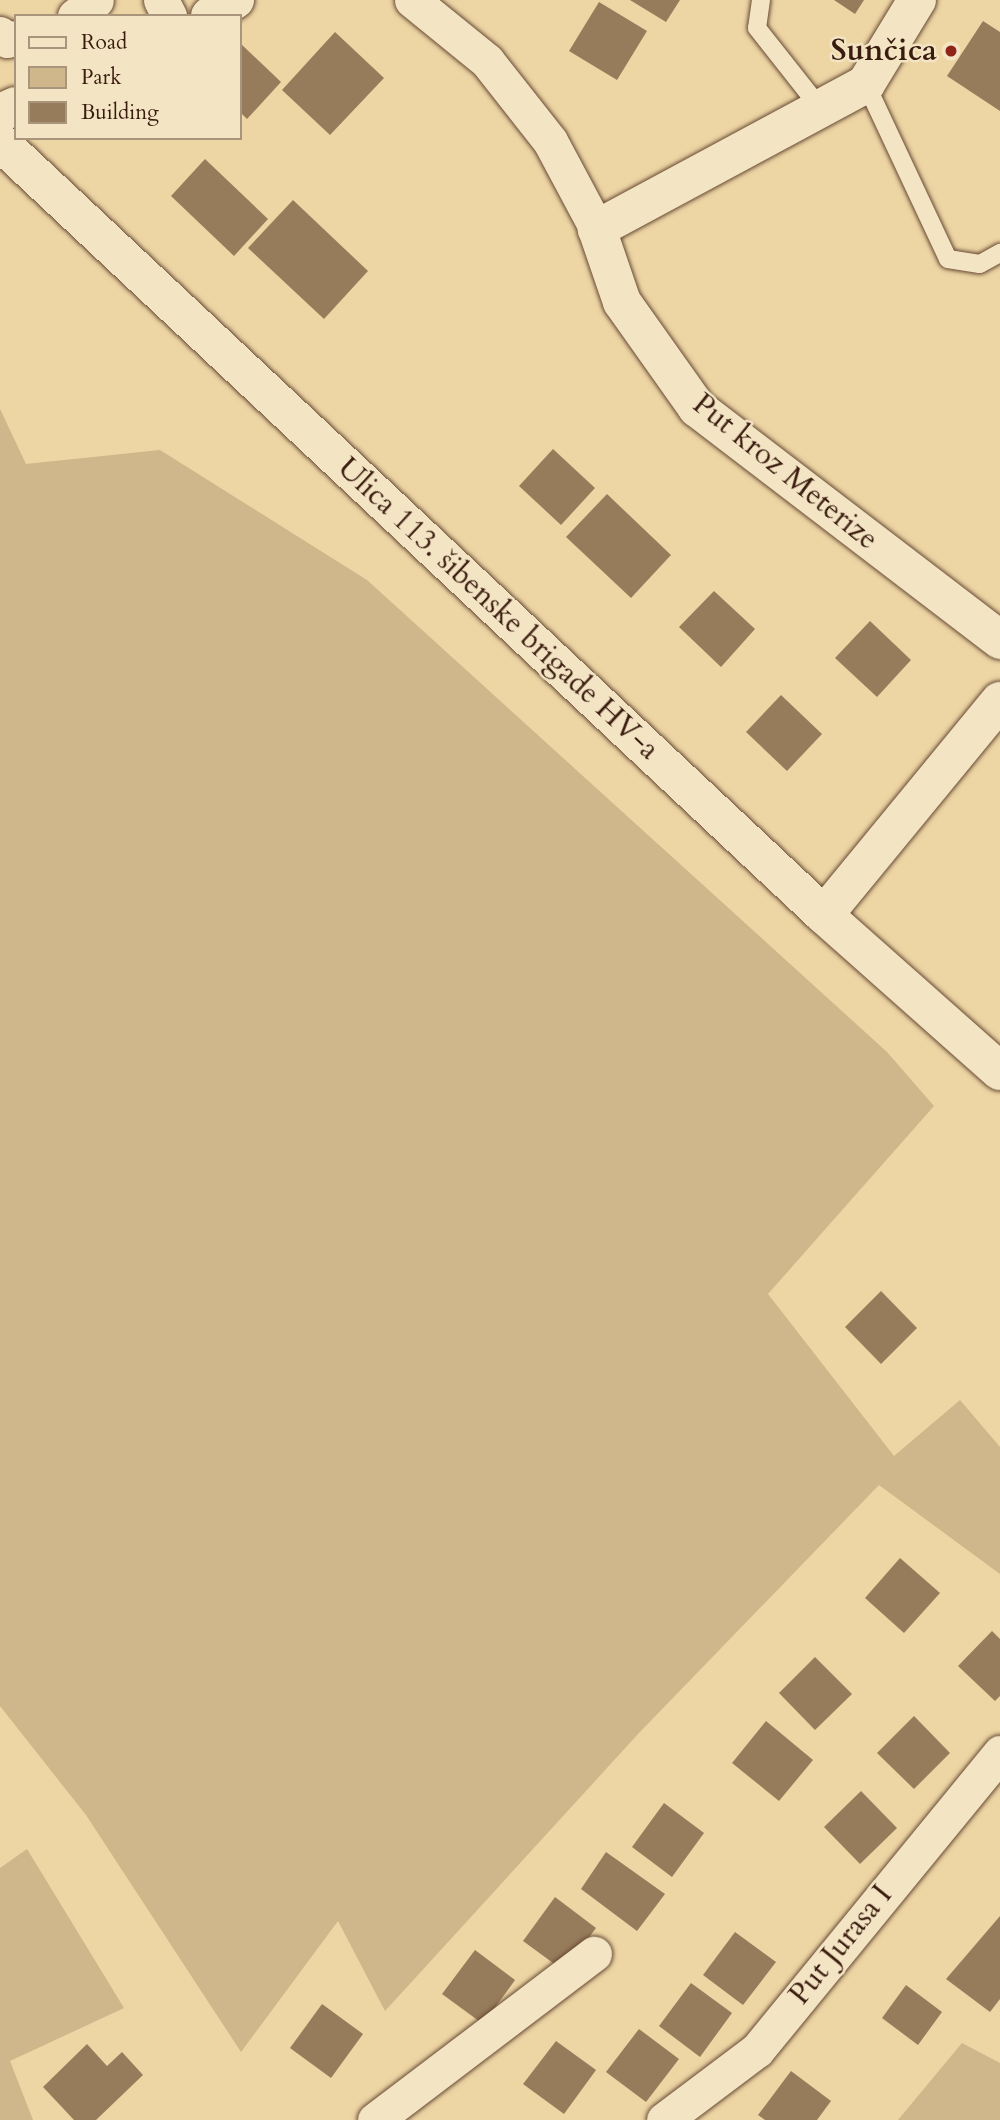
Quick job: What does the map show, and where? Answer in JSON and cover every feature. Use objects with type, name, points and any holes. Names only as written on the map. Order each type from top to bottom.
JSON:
[{"type":"main road","points":[[213,14],[235,0]]},
{"type":"main road","points":[[597,229],[866,84],[917,0]]},
{"type":"main road","name":"Ulica 113. šibenske brigade HV-a","points":[[0,142],[824,915],[1000,1072]]},
{"type":"main road","name":"Put kroz Meterize","points":[[597,229],[622,302],[697,408],[1000,640]]},
{"type":"main road","points":[[824,915],[1000,701]]},
{"type":"street","points":[[78,14],[96,0]]},
{"type":"street","name":"Put kroz Meterize","points":[[412,0],[487,61],[550,141],[597,229]]},
{"type":"street","name":"Put Jurasa I","points":[[664,2120],[757,2050],[1000,1752]]},
{"type":"street","points":[[375,2120],[594,1954]]},
{"type":"lane","points":[[761,0],[757,29],[821,109]]},
{"type":"lane","points":[[866,84],[948,259],[980,264],[1000,253]]},
{"type":"green space","points":[[0,409],[26,464],[160,450],[367,580],[887,1052],[934,1106],[768,1294],[894,1456],[960,1400],[1000,1447],[1000,1574],[879,1485],[638,1734],[385,2011],[338,1921],[241,2052],[86,1815],[0,1706]]},
{"type":"green space","points":[[27,1849],[124,2008],[10,2061],[33,2120],[0,2120],[0,1868]]},
{"type":"green space","points":[[962,2043],[1000,2063],[1000,2120],[898,2120]]},
{"type":"building","points":[[630,0],[680,0],[666,22]]},
{"type":"building","points":[[834,0],[864,0],[855,14]]},
{"type":"building","points":[[599,2],[647,31],[617,80],[569,51]]},
{"type":"building","points":[[983,21],[1000,32],[1000,111],[947,76]]},
{"type":"building","points":[[335,32],[384,78],[330,135],[282,90]]},
{"type":"building","points":[[242,45],[281,82],[247,119],[242,114]]},
{"type":"building","points":[[205,159],[268,219],[234,256],[171,196]]},
{"type":"building","points":[[293,200],[368,271],[324,319],[248,248]]},
{"type":"building","points":[[553,449],[595,488],[561,525],[519,486]]},
{"type":"building","points":[[607,494],[671,555],[631,598],[566,537]]},
{"type":"building","points":[[714,591],[755,629],[721,667],[679,627]]},
{"type":"building","points":[[870,621],[911,660],[877,697],[835,658]]},
{"type":"building","points":[[781,695],[822,734],[787,771],[746,732]]},
{"type":"building","points":[[881,1291],[917,1328],[881,1364],[845,1327]]},
{"type":"building","points":[[900,1558],[940,1593],[904,1633],[865,1598]]},
{"type":"building","points":[[992,1631],[1000,1639],[1000,1696],[995,1701],[958,1666]]},
{"type":"building","points":[[815,1657],[852,1694],[815,1730],[779,1693]]},
{"type":"building","points":[[914,1716],[950,1753],[914,1789],[877,1753]]},
{"type":"building","points":[[766,1721],[813,1760],[779,1801],[732,1763]]},
{"type":"building","points":[[861,1791],[897,1828],[860,1864],[824,1827]]},
{"type":"building","points":[[664,1803],[704,1833],[672,1877],[632,1847]]},
{"type":"building","points":[[606,1852],[665,1894],[637,1931],[581,1889]]},
{"type":"building","points":[[555,1897],[596,1928],[564,1971],[523,1941]]},
{"type":"building","points":[[1000,1916],[1000,1999],[990,2012],[946,1979]]},
{"type":"building","points":[[735,1932],[776,1962],[743,2005],[703,1975]]},
{"type":"building","points":[[475,1950],[515,1980],[483,2024],[442,1994]]},
{"type":"building","points":[[691,1983],[732,2013],[700,2057],[659,2026]]},
{"type":"building","points":[[906,1985],[942,2012],[918,2045],[882,2018]]},
{"type":"building","points":[[322,2004],[363,2034],[331,2078],[290,2048]]},
{"type":"building","points":[[639,2029],[679,2059],[646,2102],[606,2072]]},
{"type":"building","points":[[556,2041],[596,2070],[564,2114],[523,2084]]},
{"type":"building","points":[[87,2044],[107,2066],[122,2052],[143,2075],[96,2120],[74,2120],[43,2087]]},
{"type":"building","points":[[791,2071],[831,2101],[817,2120],[765,2120],[758,2115]]},
{"type":"place","name":"Sunčica","points":[[951,51]]}]
